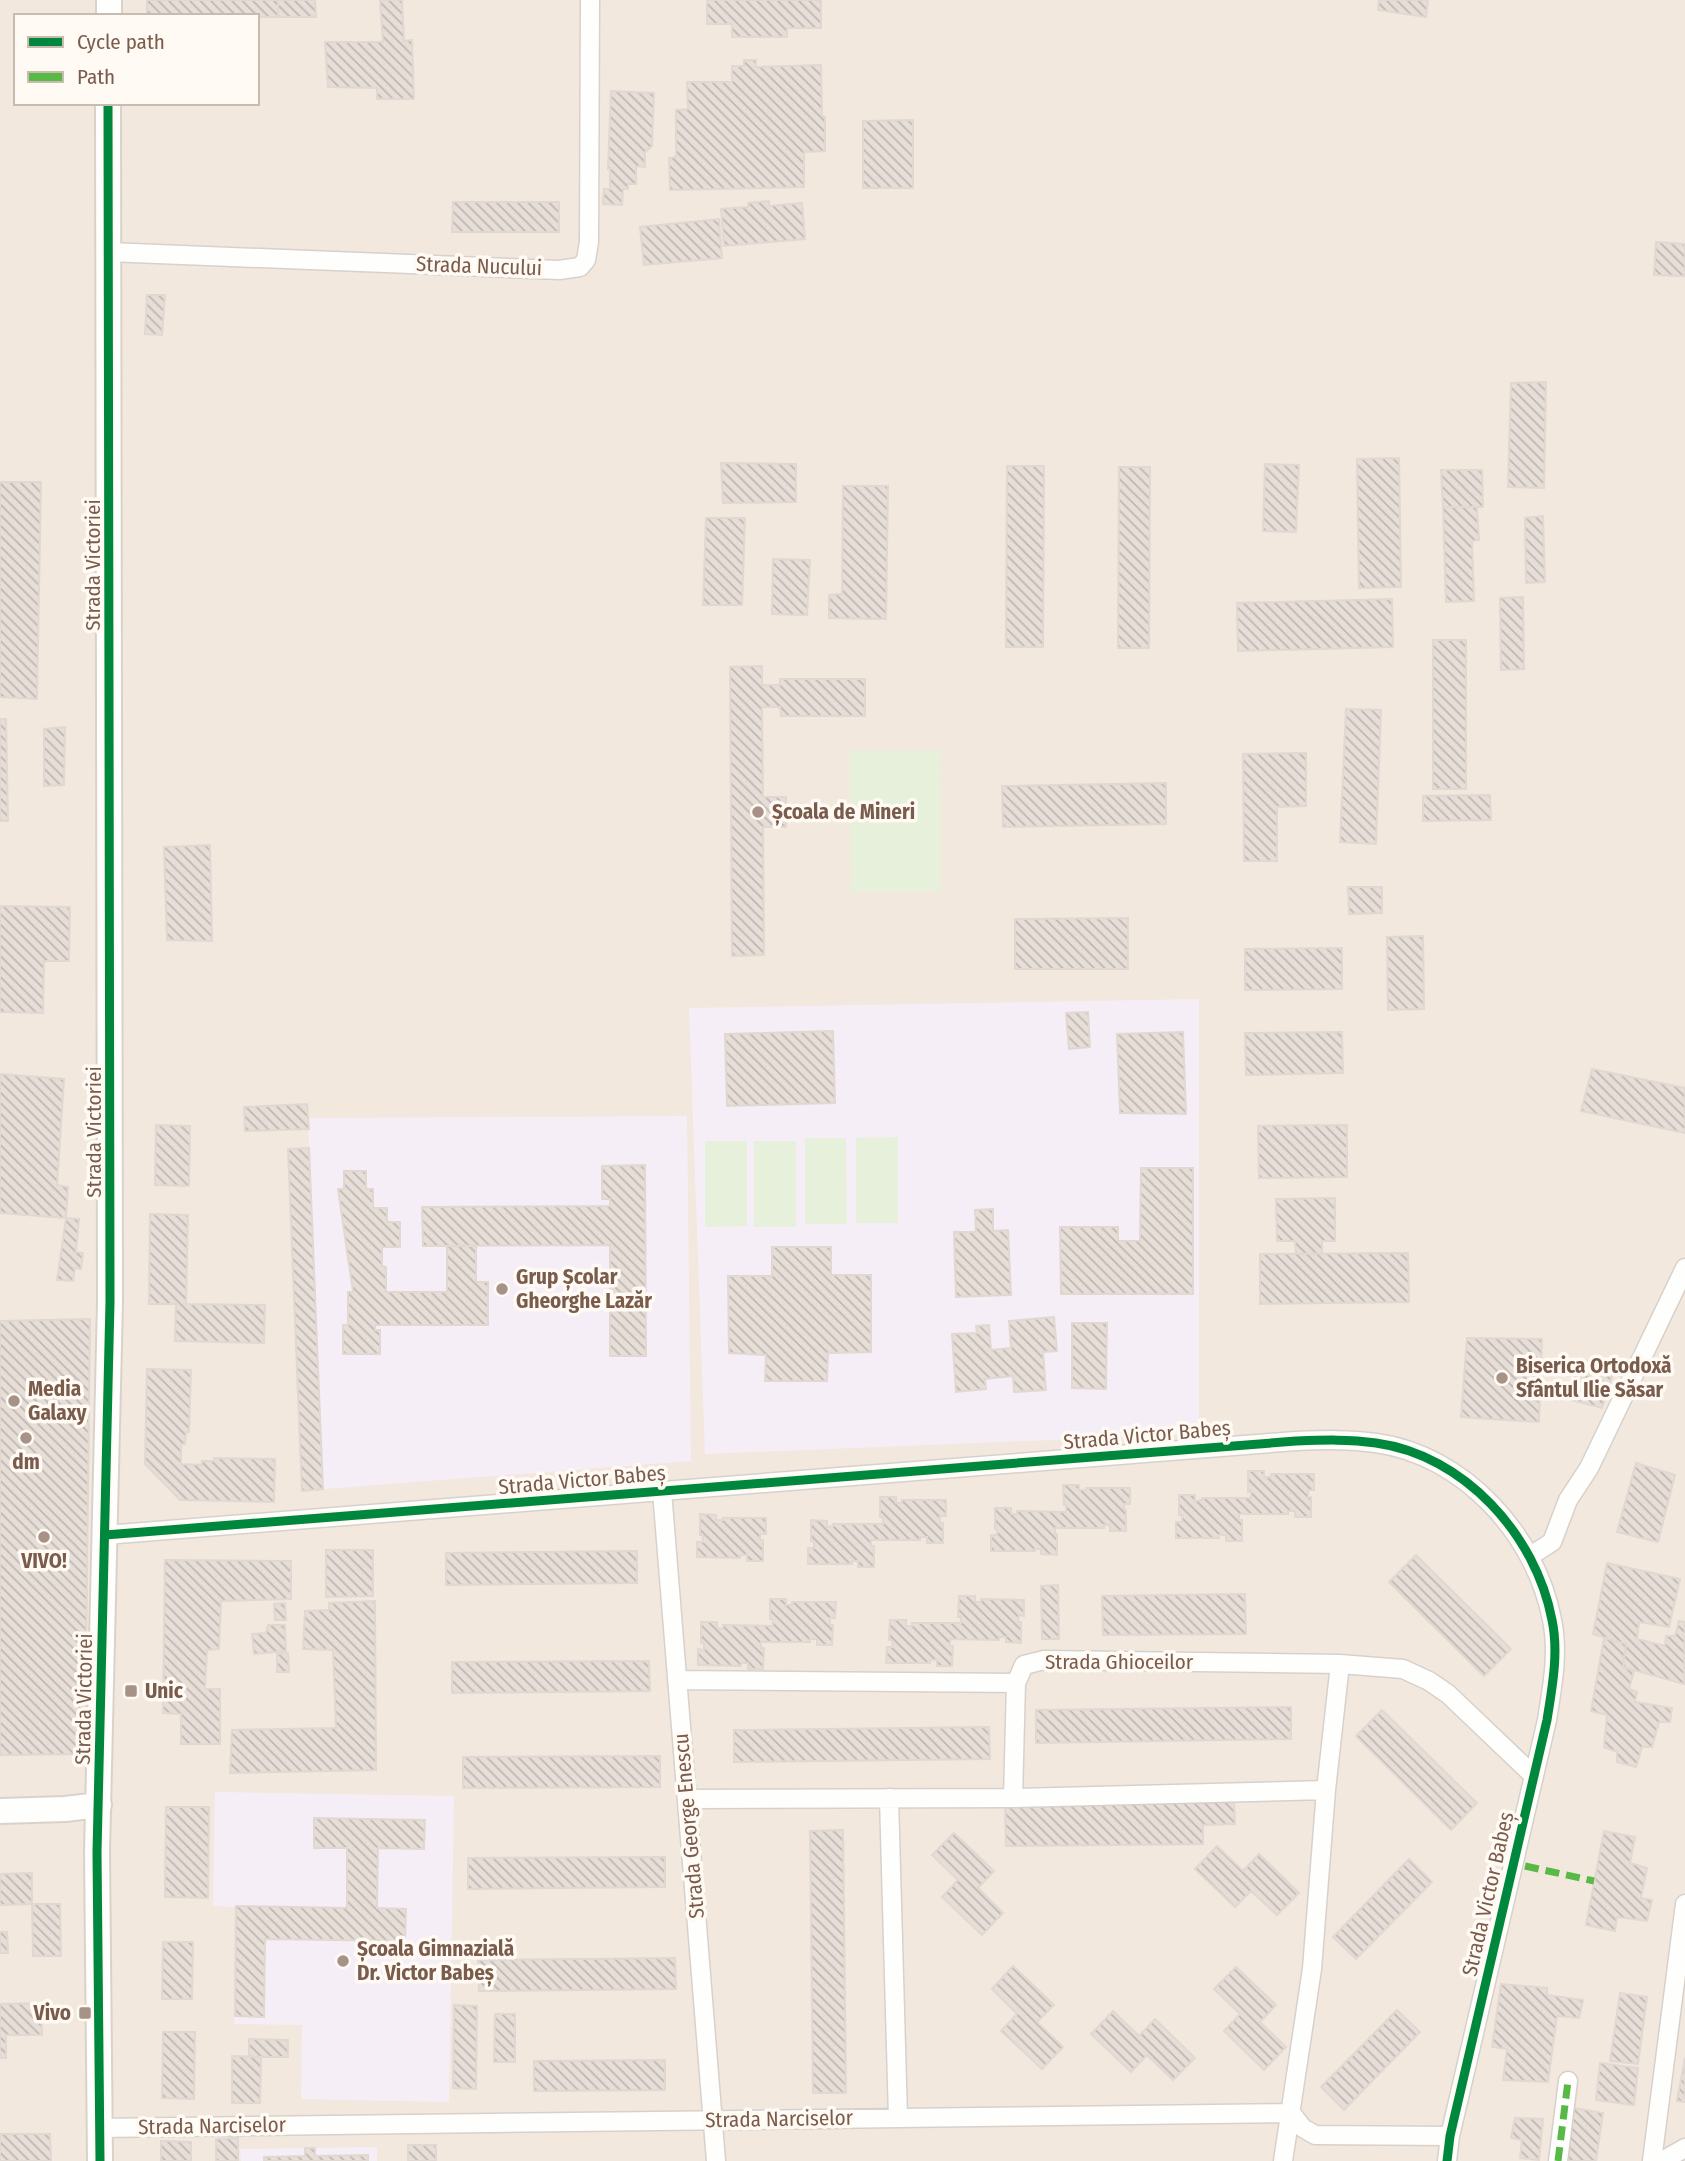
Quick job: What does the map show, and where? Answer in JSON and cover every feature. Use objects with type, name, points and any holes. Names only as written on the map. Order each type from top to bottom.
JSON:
[{"type":"street","name":"Strada Nucului","points":[[108,251],[559,270],[580,267],[586,260],[589,242],[590,0]]},
{"type":"street","name":"Strada Victoriei","points":[[100,2161],[99,1805],[110,1302],[111,1054],[108,105]]},
{"type":"street","points":[[1530,1556],[1552,1542],[1568,1500],[1589,1468],[1685,1268]]},
{"type":"street","name":"Strada Victor Babeș","points":[[105,1535],[1296,1441],[1342,1440],[1377,1443],[1399,1448],[1443,1467],[1485,1498],[1502,1515],[1530,1556],[1546,1594],[1553,1622],[1555,1651],[1547,1720],[1450,2136],[1447,2161]]},
{"type":"street","name":"Strada George Enescu","points":[[662,1491],[716,2161]]},
{"type":"street","name":"Strada Ghioceilor","points":[[677,1680],[1016,1683],[1024,1665],[1044,1660],[1340,1664],[1402,1669],[1429,1681],[1448,1694],[1534,1776]]},
{"type":"street","points":[[1283,2161],[1311,1969],[1340,1664]]},
{"type":"street","points":[[1013,1798],[1016,1683]]},
{"type":"street","points":[[687,1798],[1013,1798],[1326,1790]]},
{"type":"street","points":[[889,1798],[898,2118]]},
{"type":"street","points":[[0,1811],[99,1805]]},
{"type":"street","points":[[1652,2161],[1685,1904]]},
{"type":"street","points":[[1558,2161],[1569,2081]]},
{"type":"street","points":[[1291,2113],[1303,2128],[1315,2135],[1450,2136]]},
{"type":"street","name":"Strada Narciselor","points":[[99,2127],[1291,2113]]},
{"type":"street","points":[[1662,2161],[1685,2148]]},
{"type":"shaded area","points":[[0,0],[1685,0],[1685,2161],[0,2161]]},
{"type":"shaded area","points":[[1199,999],[1199,1434],[705,1454],[689,1008]]},
{"type":"shaded area","name":"Grup Școlar Gheorghe Lazăr","points":[[687,1116],[691,1461],[323,1489],[308,1118]]},
{"type":"shaded area","name":"Școala Gimnazială Dr. Victor Babeș","points":[[215,1792],[454,1796],[449,2102],[301,2099],[302,2025],[234,2024],[236,1907],[213,1906]]},
{"type":"shaded area","points":[[377,2147],[377,2161],[241,2161],[240,2149]]},
{"type":"green space","points":[[849,750],[940,750],[941,892],[851,892]]},
{"type":"green space","points":[[898,1137],[898,1223],[856,1223],[856,1138]]},
{"type":"green space","points":[[805,1138],[846,1138],[847,1224],[805,1224]]},
{"type":"green space","points":[[705,1141],[747,1141],[747,1226],[705,1227]]},
{"type":"green space","points":[[754,1141],[796,1141],[796,1227],[754,1227]]},
{"type":"building","points":[[147,0],[278,0],[278,17],[259,17],[259,14],[147,14]]},
{"type":"building","points":[[278,0],[315,0],[316,17],[278,17]]},
{"type":"building","points":[[380,0],[402,0],[404,41],[412,40],[414,99],[377,99],[377,88],[328,87],[325,42],[383,42]]},
{"type":"building","points":[[707,0],[821,0],[821,28],[787,28],[787,37],[732,37],[732,24],[707,24]]},
{"type":"building","points":[[1379,0],[1428,0],[1426,17],[1378,10]]},
{"type":"building","points":[[744,60],[756,60],[756,67],[821,65],[825,151],[804,152],[804,187],[670,190],[669,158],[676,157],[676,110],[688,109],[687,82],[732,82],[732,66],[744,66]]},
{"type":"building","points":[[611,91],[654,93],[652,146],[645,152],[645,167],[636,166],[636,184],[628,184],[628,189],[623,189],[622,205],[603,204],[604,189],[610,189],[608,169]]},
{"type":"building","points":[[913,120],[913,188],[863,188],[863,121]]},
{"type":"building","points":[[769,201],[769,206],[802,203],[805,239],[724,246],[721,209],[748,207],[748,203]]},
{"type":"building","points":[[453,202],[559,202],[559,232],[452,232]]},
{"type":"building","points":[[719,219],[722,258],[644,265],[640,227]]},
{"type":"building","points":[[1656,242],[1685,244],[1685,276],[1654,275]]},
{"type":"building","points":[[147,295],[165,295],[162,335],[145,334]]},
{"type":"building","points":[[1546,382],[1544,488],[1508,487],[1511,383]]},
{"type":"building","points":[[1399,458],[1401,587],[1359,588],[1357,459]]},
{"type":"building","points":[[721,463],[796,464],[796,502],[723,503]]},
{"type":"building","points":[[1265,464],[1299,465],[1296,532],[1263,531]]},
{"type":"building","points":[[1007,466],[1044,466],[1043,647],[1006,647]]},
{"type":"building","points":[[1119,467],[1150,467],[1149,648],[1118,648]]},
{"type":"building","points":[[1441,470],[1482,470],[1483,507],[1443,507]]},
{"type":"building","points":[[0,482],[41,482],[37,699],[0,697]]},
{"type":"building","points":[[843,486],[888,486],[886,619],[829,618],[829,595],[842,594]]},
{"type":"building","points":[[1443,507],[1477,507],[1479,540],[1472,541],[1474,601],[1446,602]]},
{"type":"building","points":[[1543,516],[1545,582],[1526,583],[1525,518]]},
{"type":"building","points":[[706,518],[745,518],[742,605],[703,605]]},
{"type":"building","points":[[773,559],[810,560],[807,615],[772,614]]},
{"type":"building","points":[[1523,597],[1524,669],[1501,670],[1500,598]]},
{"type":"building","points":[[1392,599],[1393,647],[1238,651],[1237,603]]},
{"type":"building","points":[[1433,640],[1466,640],[1466,789],[1433,789]]},
{"type":"building","name":"Școala de Mineri","points":[[762,666],[762,685],[780,685],[780,679],[865,679],[865,716],[781,716],[780,707],[762,707],[763,797],[786,797],[786,827],[763,827],[764,955],[732,956],[730,667]]},
{"type":"building","points":[[1346,709],[1381,710],[1376,844],[1340,842]]},
{"type":"building","points":[[0,719],[6,719],[8,821],[0,821]]},
{"type":"building","points":[[65,727],[64,785],[44,786],[44,729]]},
{"type":"building","points":[[1306,753],[1306,806],[1277,807],[1277,861],[1244,861],[1243,754]]},
{"type":"building","points":[[1166,783],[1166,824],[1003,827],[1002,786]]},
{"type":"building","points":[[1490,795],[1491,820],[1423,821],[1423,796]]},
{"type":"building","points":[[210,845],[212,941],[167,940],[164,847]]},
{"type":"building","points":[[1348,887],[1382,887],[1382,913],[1349,914]]},
{"type":"building","points":[[0,906],[70,907],[69,961],[44,961],[43,1013],[0,1012]]},
{"type":"building","points":[[1128,918],[1128,969],[1015,969],[1015,919]]},
{"type":"building","points":[[1423,936],[1424,1009],[1388,1010],[1387,937]]},
{"type":"building","points":[[1342,948],[1342,989],[1245,990],[1245,949]]},
{"type":"building","points":[[1088,1012],[1090,1047],[1069,1049],[1066,1013]]},
{"type":"building","points":[[833,1031],[835,1103],[727,1106],[725,1034]]},
{"type":"building","points":[[1183,1032],[1186,1114],[1120,1113],[1117,1034]]},
{"type":"building","points":[[1342,1032],[1343,1073],[1246,1075],[1245,1033]]},
{"type":"building","points":[[1592,1069],[1685,1088],[1685,1133],[1581,1111]]},
{"type":"building","points":[[0,1074],[64,1079],[57,1185],[68,1187],[66,1218],[0,1213]]},
{"type":"building","points":[[307,1104],[309,1129],[245,1131],[244,1107]]},
{"type":"building","points":[[156,1125],[190,1126],[189,1186],[155,1185]]},
{"type":"building","points":[[1347,1125],[1347,1177],[1259,1178],[1258,1126]]},
{"type":"building","points":[[309,1148],[323,1489],[302,1491],[288,1149]]},
{"type":"building","points":[[645,1165],[646,1356],[610,1356],[610,1245],[423,1246],[422,1207],[610,1206],[610,1199],[602,1199],[602,1166]]},
{"type":"building","points":[[1141,1168],[1193,1168],[1193,1294],[1061,1294],[1060,1227],[1118,1227],[1118,1241],[1140,1241]]},
{"type":"building","points":[[344,1171],[366,1171],[366,1189],[373,1189],[373,1208],[387,1208],[387,1222],[400,1222],[400,1247],[382,1247],[382,1266],[386,1267],[386,1292],[447,1292],[447,1246],[476,1246],[476,1282],[488,1282],[488,1325],[375,1325],[375,1330],[380,1330],[380,1354],[343,1354],[343,1325],[348,1325],[348,1292],[353,1292],[338,1189],[344,1189]]},
{"type":"building","points":[[1335,1198],[1335,1241],[1322,1241],[1322,1254],[1296,1254],[1295,1241],[1277,1241],[1276,1199]]},
{"type":"building","points":[[993,1209],[993,1231],[1008,1230],[1011,1295],[956,1297],[954,1232],[976,1232],[975,1210]]},
{"type":"building","points":[[150,1214],[188,1215],[186,1304],[265,1305],[264,1343],[175,1341],[176,1304],[149,1304]]},
{"type":"building","points":[[66,1218],[79,1219],[76,1252],[83,1253],[81,1269],[75,1268],[73,1281],[57,1280]]},
{"type":"building","points":[[772,1247],[831,1247],[831,1275],[871,1275],[871,1352],[828,1353],[827,1381],[765,1381],[766,1355],[729,1353],[728,1276],[772,1276]]},
{"type":"building","points":[[1408,1253],[1409,1302],[1260,1304],[1260,1254]]},
{"type":"building","points":[[1054,1317],[1057,1351],[1043,1352],[1046,1390],[1014,1392],[1013,1376],[985,1379],[986,1389],[956,1392],[952,1334],[977,1333],[976,1326],[989,1325],[991,1350],[1011,1348],[1009,1321]]},
{"type":"building","name":"VIVO!","points":[[90,1319],[85,1754],[0,1755],[0,1321]]},
{"type":"building","points":[[1072,1323],[1107,1323],[1106,1389],[1072,1388]]},
{"type":"building","name":"Biserica Ortodoxă Sfântul Ilie Săsar","points":[[1467,1338],[1542,1339],[1539,1422],[1461,1417]]},
{"type":"building","points":[[1579,1359],[1615,1368],[1602,1408],[1568,1399]]},
{"type":"building","points":[[147,1369],[191,1370],[189,1432],[186,1432],[185,1444],[181,1444],[181,1464],[202,1465],[202,1461],[214,1461],[214,1458],[275,1459],[274,1502],[180,1500],[145,1464]]},
{"type":"building","points":[[1636,1463],[1675,1475],[1658,1542],[1617,1532]]},
{"type":"building","points":[[1248,1471],[1264,1471],[1264,1477],[1271,1477],[1271,1474],[1314,1474],[1314,1490],[1308,1490],[1308,1497],[1311,1497],[1311,1517],[1295,1517],[1295,1511],[1288,1511],[1288,1514],[1239,1514],[1239,1520],[1242,1520],[1242,1541],[1226,1541],[1226,1535],[1219,1535],[1219,1538],[1176,1538],[1176,1522],[1182,1522],[1182,1515],[1179,1515],[1179,1495],[1195,1495],[1195,1501],[1202,1498],[1251,1498],[1251,1491],[1248,1492]]},
{"type":"building","points":[[1063,1485],[1079,1485],[1079,1490],[1130,1488],[1130,1504],[1124,1504],[1126,1531],[1110,1531],[1110,1525],[1104,1525],[1104,1528],[1055,1528],[1057,1555],[1041,1554],[1041,1549],[991,1551],[991,1535],[997,1535],[995,1508],[1011,1508],[1011,1514],[1017,1514],[1017,1511],[1066,1512]]},
{"type":"building","points":[[880,1497],[896,1497],[896,1503],[902,1503],[902,1500],[946,1500],[946,1516],[940,1516],[940,1523],[943,1523],[943,1543],[927,1543],[927,1537],[920,1537],[920,1540],[871,1540],[871,1546],[874,1546],[874,1567],[858,1567],[858,1561],[852,1561],[852,1564],[808,1564],[808,1548],[814,1548],[814,1541],[811,1541],[811,1520],[827,1521],[827,1527],[833,1524],[883,1524],[883,1517],[880,1517]]},
{"type":"building","points":[[700,1514],[716,1515],[716,1520],[766,1518],[766,1534],[760,1534],[760,1540],[763,1540],[763,1561],[747,1561],[747,1555],[741,1555],[740,1558],[697,1557],[697,1542],[703,1542],[703,1535],[700,1535]]},
{"type":"building","points":[[326,1550],[373,1550],[373,1596],[326,1597]]},
{"type":"building","points":[[637,1551],[637,1583],[446,1585],[446,1553]]},
{"type":"building","points":[[1416,1555],[1511,1649],[1484,1676],[1389,1582]]},
{"type":"building","points":[[165,1560],[291,1561],[291,1599],[221,1601],[219,1649],[207,1650],[205,1689],[220,1689],[220,1744],[181,1744],[181,1714],[163,1713]]},
{"type":"building","points":[[1607,1563],[1680,1579],[1669,1627],[1639,1622],[1637,1639],[1665,1646],[1666,1636],[1675,1636],[1679,1621],[1685,1622],[1684,1684],[1623,1667],[1626,1644],[1593,1634]]},
{"type":"building","points":[[1058,1585],[1059,1639],[1042,1639],[1041,1586]]},
{"type":"building","points":[[1245,1594],[1246,1634],[1103,1635],[1102,1596]]},
{"type":"building","points":[[959,1596],[975,1596],[975,1602],[981,1602],[981,1599],[1024,1600],[1024,1616],[1019,1615],[1018,1622],[1021,1622],[1021,1643],[1006,1642],[1006,1637],[999,1637],[999,1640],[950,1639],[950,1646],[953,1646],[952,1666],[937,1666],[937,1660],[930,1660],[930,1663],[886,1663],[887,1647],[893,1647],[892,1640],[889,1640],[890,1620],[906,1620],[906,1626],[912,1626],[912,1623],[961,1623],[961,1617],[958,1617]]},
{"type":"building","points":[[770,1599],[786,1599],[786,1605],[792,1605],[792,1602],[836,1602],[835,1618],[830,1618],[830,1625],[833,1625],[832,1645],[817,1645],[817,1639],[810,1639],[810,1642],[761,1642],[761,1648],[764,1648],[763,1669],[748,1669],[748,1663],[741,1663],[741,1666],[698,1665],[698,1649],[704,1650],[704,1643],[701,1643],[701,1622],[717,1622],[717,1628],[723,1629],[723,1625],[773,1626],[770,1619]]},
{"type":"building","points":[[375,1601],[376,1770],[230,1773],[232,1730],[336,1728],[333,1650],[303,1649],[305,1611],[329,1610],[329,1603]]},
{"type":"building","points":[[285,1603],[286,1620],[275,1620],[274,1604]]},
{"type":"building","points":[[268,1625],[285,1625],[286,1651],[254,1654],[252,1634],[266,1633]]},
{"type":"building","points":[[1604,1638],[1626,1644],[1623,1667],[1634,1671],[1629,1689],[1637,1692],[1635,1702],[1672,1708],[1670,1722],[1659,1722],[1652,1747],[1642,1747],[1636,1767],[1617,1762],[1617,1752],[1604,1747],[1607,1715],[1591,1711]]},
{"type":"building","points":[[288,1653],[289,1672],[277,1672],[277,1654]]},
{"type":"building","points":[[649,1661],[650,1691],[452,1693],[452,1662]]},
{"type":"building","points":[[1291,1707],[1291,1739],[1036,1743],[1036,1710]]},
{"type":"building","points":[[1382,1710],[1477,1803],[1451,1830],[1356,1736]]},
{"type":"building","points":[[989,1727],[990,1759],[734,1762],[734,1730]]},
{"type":"building","points":[[660,1756],[660,1787],[463,1788],[463,1757]]},
{"type":"building","points":[[1234,1801],[1235,1824],[1203,1825],[1203,1844],[1006,1846],[1005,1803]]},
{"type":"building","points":[[166,1807],[209,1807],[208,1898],[165,1897]]},
{"type":"building","points":[[314,1818],[425,1820],[424,1849],[378,1848],[377,1908],[406,1909],[405,1941],[265,1939],[264,2017],[235,2016],[236,1906],[347,1908],[347,1848],[314,1848]]},
{"type":"building","points":[[843,1830],[846,2093],[813,2093],[810,1831]]},
{"type":"building","points":[[1604,1831],[1635,1837],[1630,1863],[1647,1868],[1641,1898],[1652,1900],[1647,1921],[1617,1917],[1615,1931],[1586,1925]]},
{"type":"building","points":[[954,1833],[994,1871],[978,1888],[1003,1913],[982,1935],[942,1897],[958,1880],[932,1855]]},
{"type":"building","points":[[1217,1846],[1243,1871],[1259,1854],[1299,1893],[1277,1915],[1251,1891],[1235,1907],[1195,1869]]},
{"type":"building","points":[[665,1857],[665,1887],[468,1889],[468,1858]]},
{"type":"building","points":[[1409,1859],[1432,1882],[1356,1959],[1333,1937]]},
{"type":"building","points":[[32,1873],[32,1904],[0,1905],[0,1874]]},
{"type":"building","points":[[32,1904],[60,1904],[61,1956],[33,1956]]},
{"type":"building","points":[[0,1932],[7,1932],[8,1953],[0,1953]]},
{"type":"building","points":[[163,1942],[193,1942],[192,1999],[162,1999]]},
{"type":"building","points":[[675,1958],[676,1989],[479,1991],[478,1960]]},
{"type":"building","points":[[1013,1966],[1054,2005],[1037,2022],[1063,2047],[1042,2069],[1001,2031],[1017,2014],[992,1989]]},
{"type":"building","points":[[1236,1967],[1276,2005],[1260,2022],[1286,2047],[1264,2070],[1224,2031],[1240,2014],[1214,1989]]},
{"type":"building","points":[[1501,1984],[1547,1988],[1547,1995],[1583,2000],[1579,2018],[1557,2016],[1548,2082],[1503,2080],[1507,2049],[1492,2047]]},
{"type":"building","points":[[1620,1993],[1647,1997],[1638,2064],[1610,2061]]},
{"type":"building","points":[[41,2003],[42,2035],[6,2035],[6,2058],[0,2058],[0,2004]]},
{"type":"building","points":[[454,2005],[477,2006],[476,2089],[453,2088]]},
{"type":"building","points":[[1397,2010],[1420,2032],[1344,2110],[1321,2087]]},
{"type":"building","points":[[1113,2011],[1139,2036],[1155,2019],[1195,2058],[1173,2080],[1147,2055],[1131,2072],[1091,2034]]},
{"type":"building","points":[[495,2014],[515,2014],[515,2062],[494,2062]]},
{"type":"building","points":[[163,2032],[195,2032],[194,2099],[162,2098]]},
{"type":"building","points":[[249,2039],[288,2040],[288,2057],[249,2057]]},
{"type":"building","points":[[232,2056],[261,2057],[260,2103],[232,2103]]},
{"type":"building","points":[[1685,2058],[1685,2102],[1677,2101]]},
{"type":"building","points":[[665,2060],[665,2090],[534,2091],[534,2061]]},
{"type":"building","points":[[1600,2063],[1638,2068],[1634,2105],[1596,2100]]},
{"type":"building","points":[[1574,2108],[1603,2113],[1596,2161],[1567,2161]]},
{"type":"building","points":[[1515,2118],[1543,2119],[1539,2160],[1520,2158],[1522,2140],[1511,2138]]},
{"type":"building","points":[[0,2134],[50,2134],[51,2161],[0,2161]]},
{"type":"building","points":[[238,2138],[238,2161],[216,2161],[216,2139]]},
{"type":"building","points":[[161,2141],[191,2142],[191,2161],[161,2161]]},
{"type":"building","points":[[408,2145],[436,2145],[436,2161],[408,2161]]},
{"type":"building","points":[[305,2148],[315,2148],[315,2156],[368,2155],[368,2161],[264,2161],[264,2157],[305,2156]]},
{"type":"marked path","points":[[1525,1866],[1594,1881]]},
{"type":"marked path","points":[[1558,2161],[1568,2081]]},
{"type":"cycle path","points":[[100,2161],[97,1852],[110,1302],[108,105]]},
{"type":"cycle path","points":[[105,1535],[1296,1441],[1346,1440],[1376,1443],[1408,1451],[1438,1464],[1466,1482],[1491,1504],[1512,1530],[1530,1558],[1543,1588],[1552,1620],[1555,1645],[1547,1720],[1450,2136],[1447,2161]]},
{"type":"place","name":"Școala de Mineri","points":[[758,812]]},
{"type":"place","name":"Grup Școlar Gheorghe Lazăr","points":[[502,1289]]},
{"type":"place","name":"Biserica Ortodoxă Sfântul Ilie Săsar","points":[[1502,1378]]},
{"type":"place","name":"Media Galaxy","points":[[14,1401]]},
{"type":"place","name":"dm","points":[[26,1438]]},
{"type":"place","name":"VIVO!","points":[[44,1537]]},
{"type":"place","name":"Unic","points":[[131,1691]]},
{"type":"place","name":"Școala Gimnazială Dr. Victor Babeș","points":[[343,1961]]},
{"type":"place","name":"Vivo","points":[[85,2013]]}]
